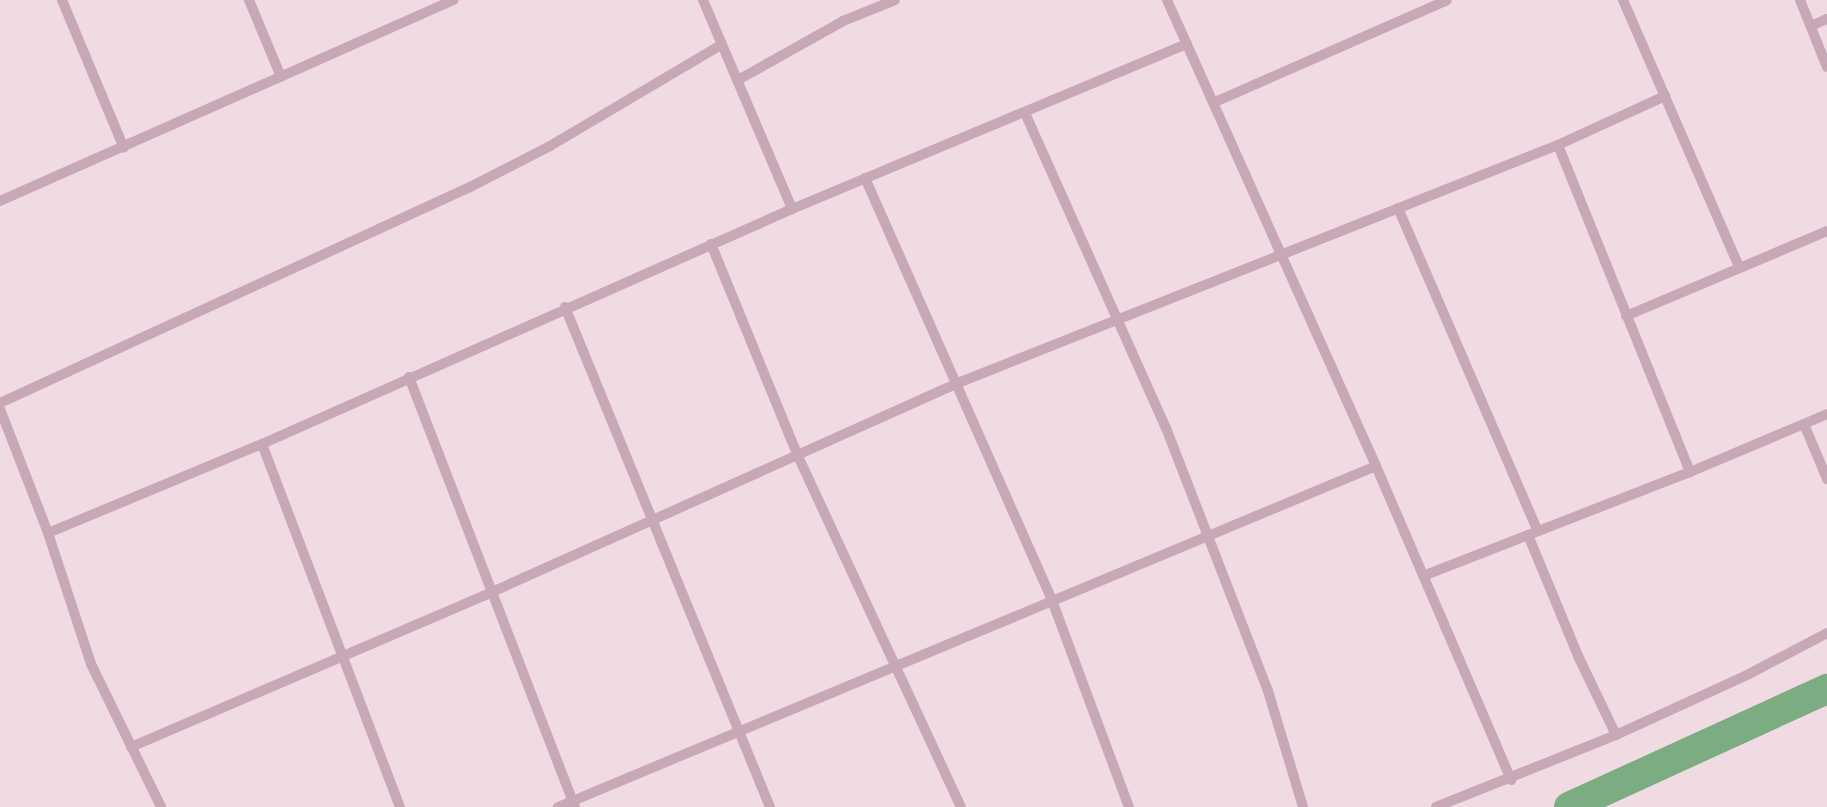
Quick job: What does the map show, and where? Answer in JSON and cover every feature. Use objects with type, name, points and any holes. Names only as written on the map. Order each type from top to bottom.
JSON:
[{"type":"street","points":[[62,0],[124,148]]},
{"type":"street","points":[[249,0],[281,77]]},
{"type":"street","points":[[0,201],[124,148],[281,77],[440,2],[453,0]]},
{"type":"street","points":[[703,0],[792,209]]},
{"type":"street","points":[[738,80],[843,21],[894,0]]},
{"type":"street","points":[[1167,0],[1215,102],[1279,254],[1376,466],[1511,780]]},
{"type":"street","points":[[1215,102],[1447,0]]},
{"type":"street","points":[[1623,0],[1740,267]]},
{"type":"street","points":[[1800,0],[1827,67]]},
{"type":"street","points":[[1811,26],[1827,19]]},
{"type":"street","points":[[48,533],[262,444],[565,306],[792,209],[1025,113],[1187,44]]},
{"type":"street","points":[[0,403],[470,187],[550,146],[721,45]]},
{"type":"street","points":[[131,747],[342,654],[492,592],[958,383],[1279,254],[1558,145],[1665,96]]},
{"type":"street","points":[[1025,113],[1119,319],[1208,536],[1268,691],[1303,807]]},
{"type":"street","points":[[1558,145],[1690,472]]},
{"type":"street","points":[[866,178],[958,383],[1053,603],[1129,807]]},
{"type":"street","points":[[1398,208],[1538,531]]},
{"type":"street","points":[[1626,316],[1827,231]]},
{"type":"street","points":[[711,244],[797,454],[898,666],[961,807]]},
{"type":"street","points":[[565,306],[770,807]]},
{"type":"street","points":[[409,378],[574,804]]},
{"type":"street","points":[[0,409],[48,533],[91,664],[161,807]]},
{"type":"street","points":[[1423,576],[1690,472],[1827,414]]},
{"type":"street","points":[[1804,424],[1827,479]]},
{"type":"street","points":[[262,444],[400,807]]},
{"type":"street","points":[[558,807],[574,804],[898,666],[1053,603],[1376,466]]},
{"type":"street","points":[[1528,535],[1579,658],[1616,735]]},
{"type":"street","points":[[1436,807],[1511,780],[1616,735],[1749,674],[1827,633]]},
{"type":"waterway","points":[[1569,807],[1827,689]]}]
